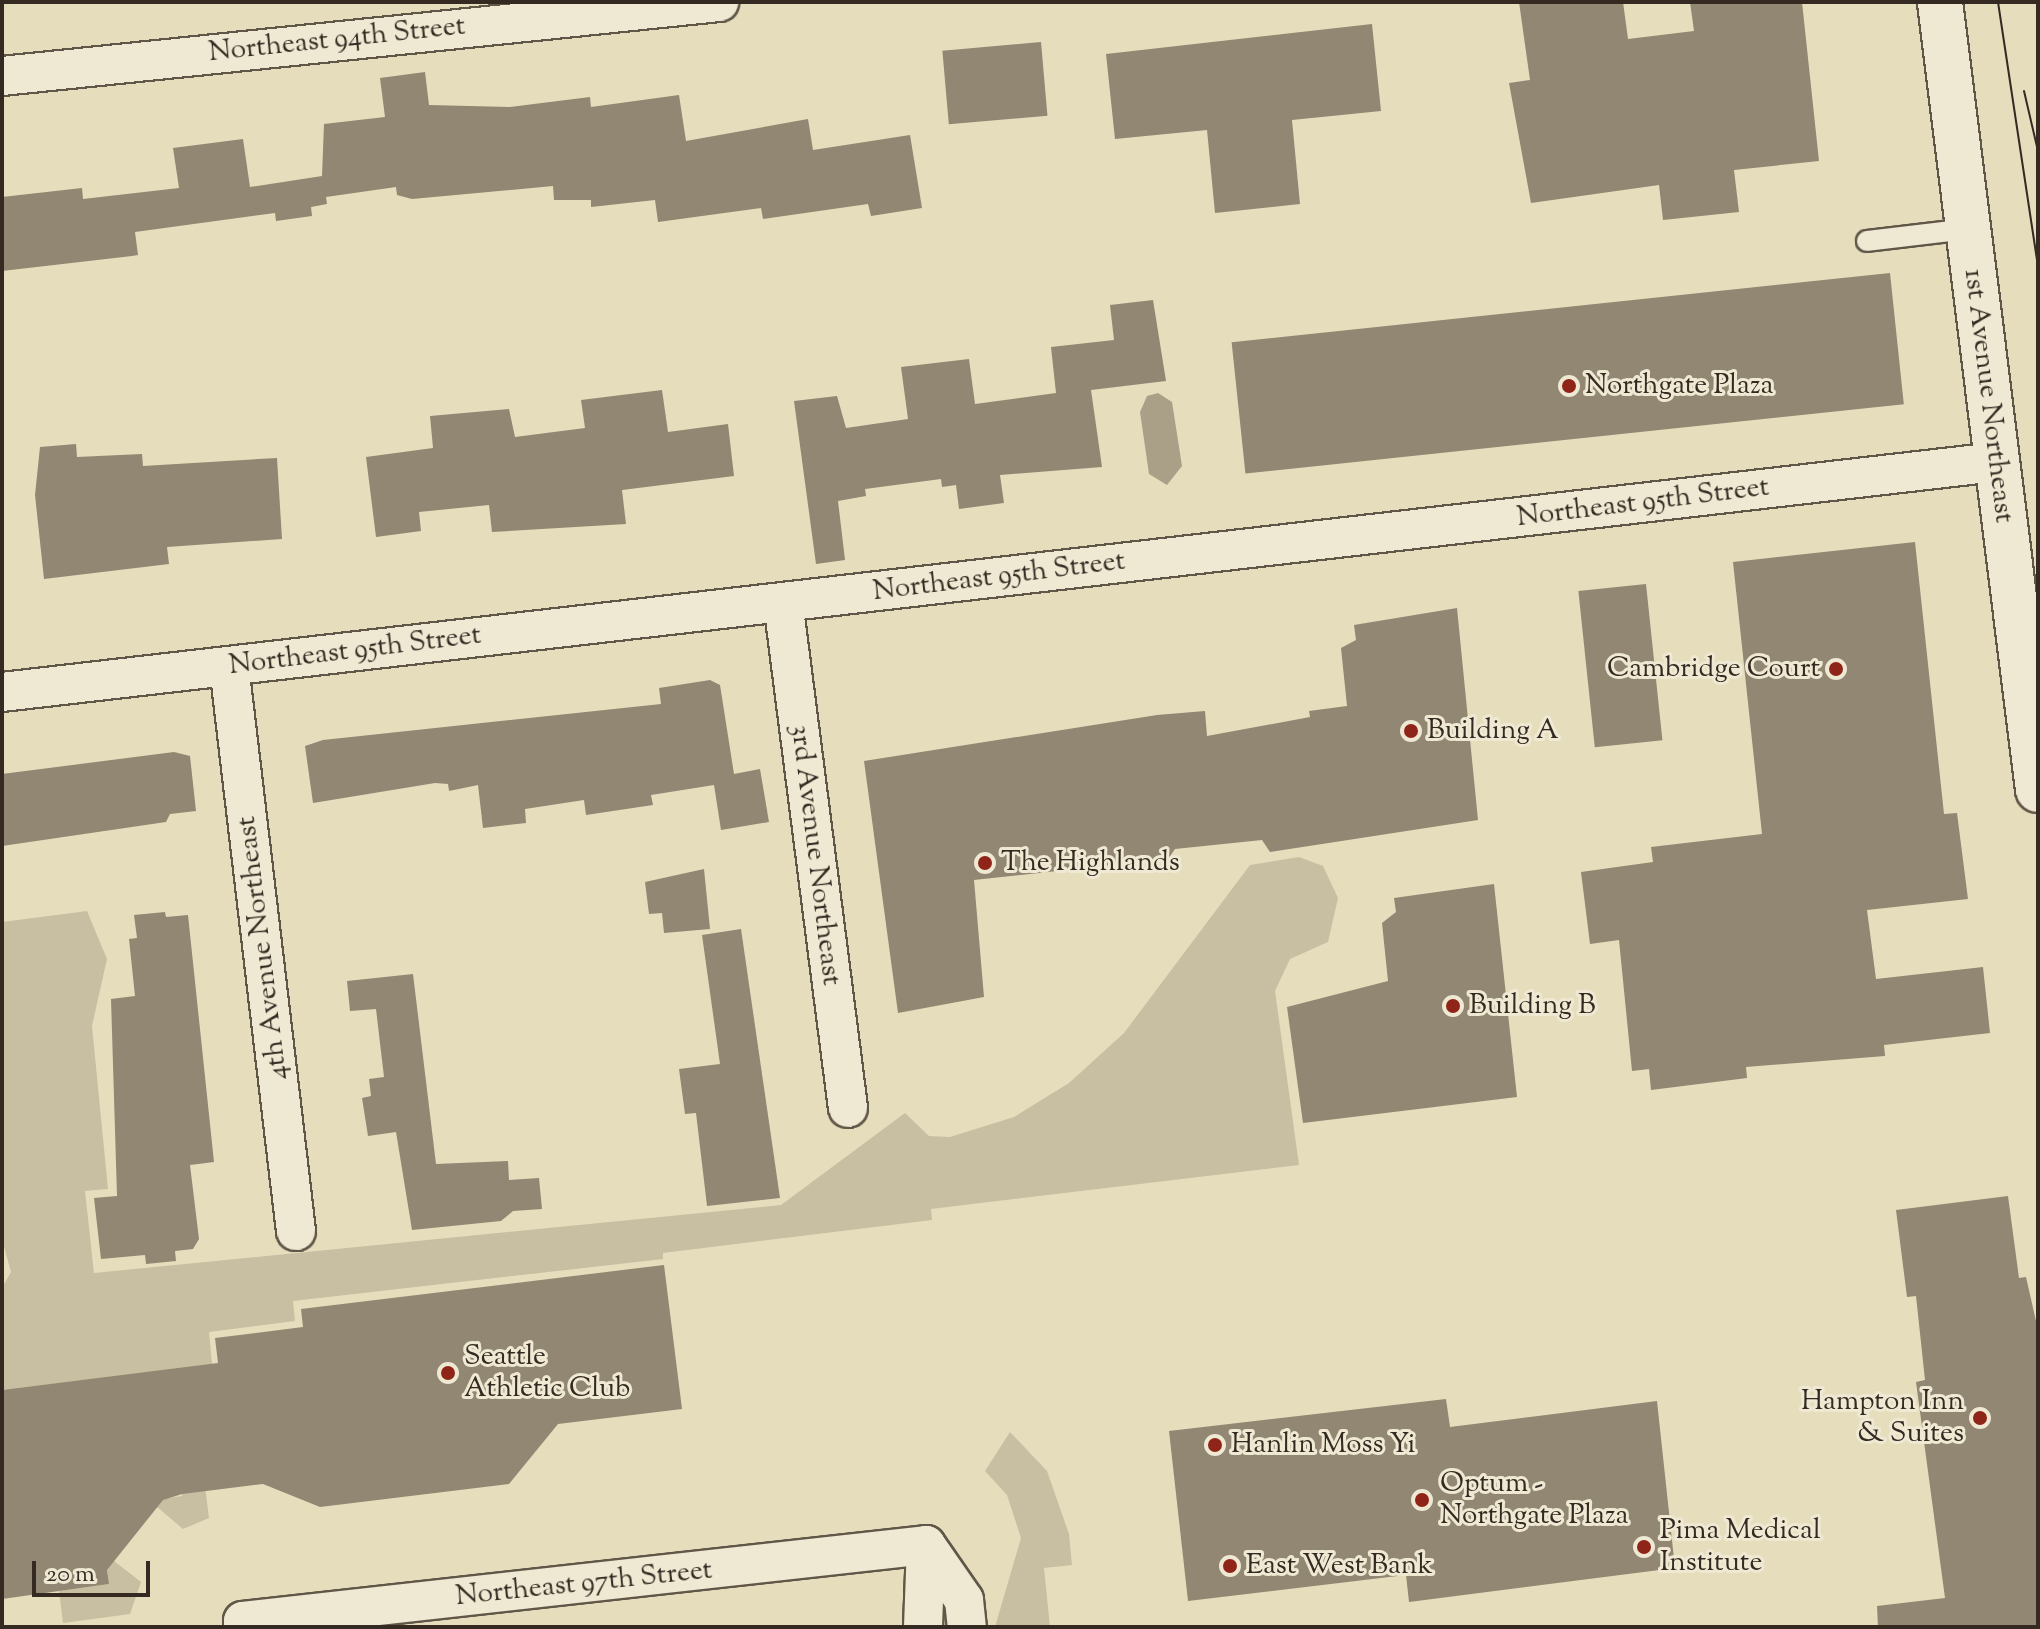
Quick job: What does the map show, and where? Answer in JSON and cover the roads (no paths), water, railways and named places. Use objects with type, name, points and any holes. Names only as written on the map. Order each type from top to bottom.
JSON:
[{"type":"street","name":"Northeast 94th Street","points":[[2,76],[719,2]]},
{"type":"street","name":"1st Avenue Northeast","points":[[1940,2],[2038,790]]},
{"type":"street","name":"Northeast 95th Street","points":[[2,692],[1996,462]]},
{"type":"street","name":"3rd Avenue Northeast","points":[[783,602],[848,1108]]},
{"type":"street","name":"4th Avenue Northeast","points":[[229,666],[296,1231]]},
{"type":"street","name":"Northeast 97th Street","points":[[243,1624],[926,1545]]},
{"type":"street","points":[[923,1627],[926,1545]]},
{"type":"street","points":[[926,1545],[964,1600],[967,1627]]},
{"type":"lane","points":[[1867,241],[1967,229]]},
{"type":"tram line","points":[[1998,2],[2038,265]]},
{"type":"tram line","points":[[2024,91],[2038,151]]},
{"type":"place","name":"Northgate Plaza","points":[[1569,386]]},
{"type":"place","name":"Cambridge Court","points":[[1836,669]]},
{"type":"place","name":"Building A","points":[[1411,731]]},
{"type":"place","name":"The Highlands","points":[[985,863]]},
{"type":"place","name":"Building B","points":[[1453,1006]]},
{"type":"place","name":"Seattle Athletic Club","points":[[448,1373]]},
{"type":"place","name":"Hampton Inn & Suites","points":[[1980,1418]]},
{"type":"place","name":"Hanlin Moss Yi","points":[[1215,1445]]},
{"type":"place","name":"Optum - Northgate Plaza","points":[[1422,1500]]},
{"type":"place","name":"Pima Medical Institute","points":[[1644,1547]]},
{"type":"place","name":"East West Bank","points":[[1230,1566]]}]
